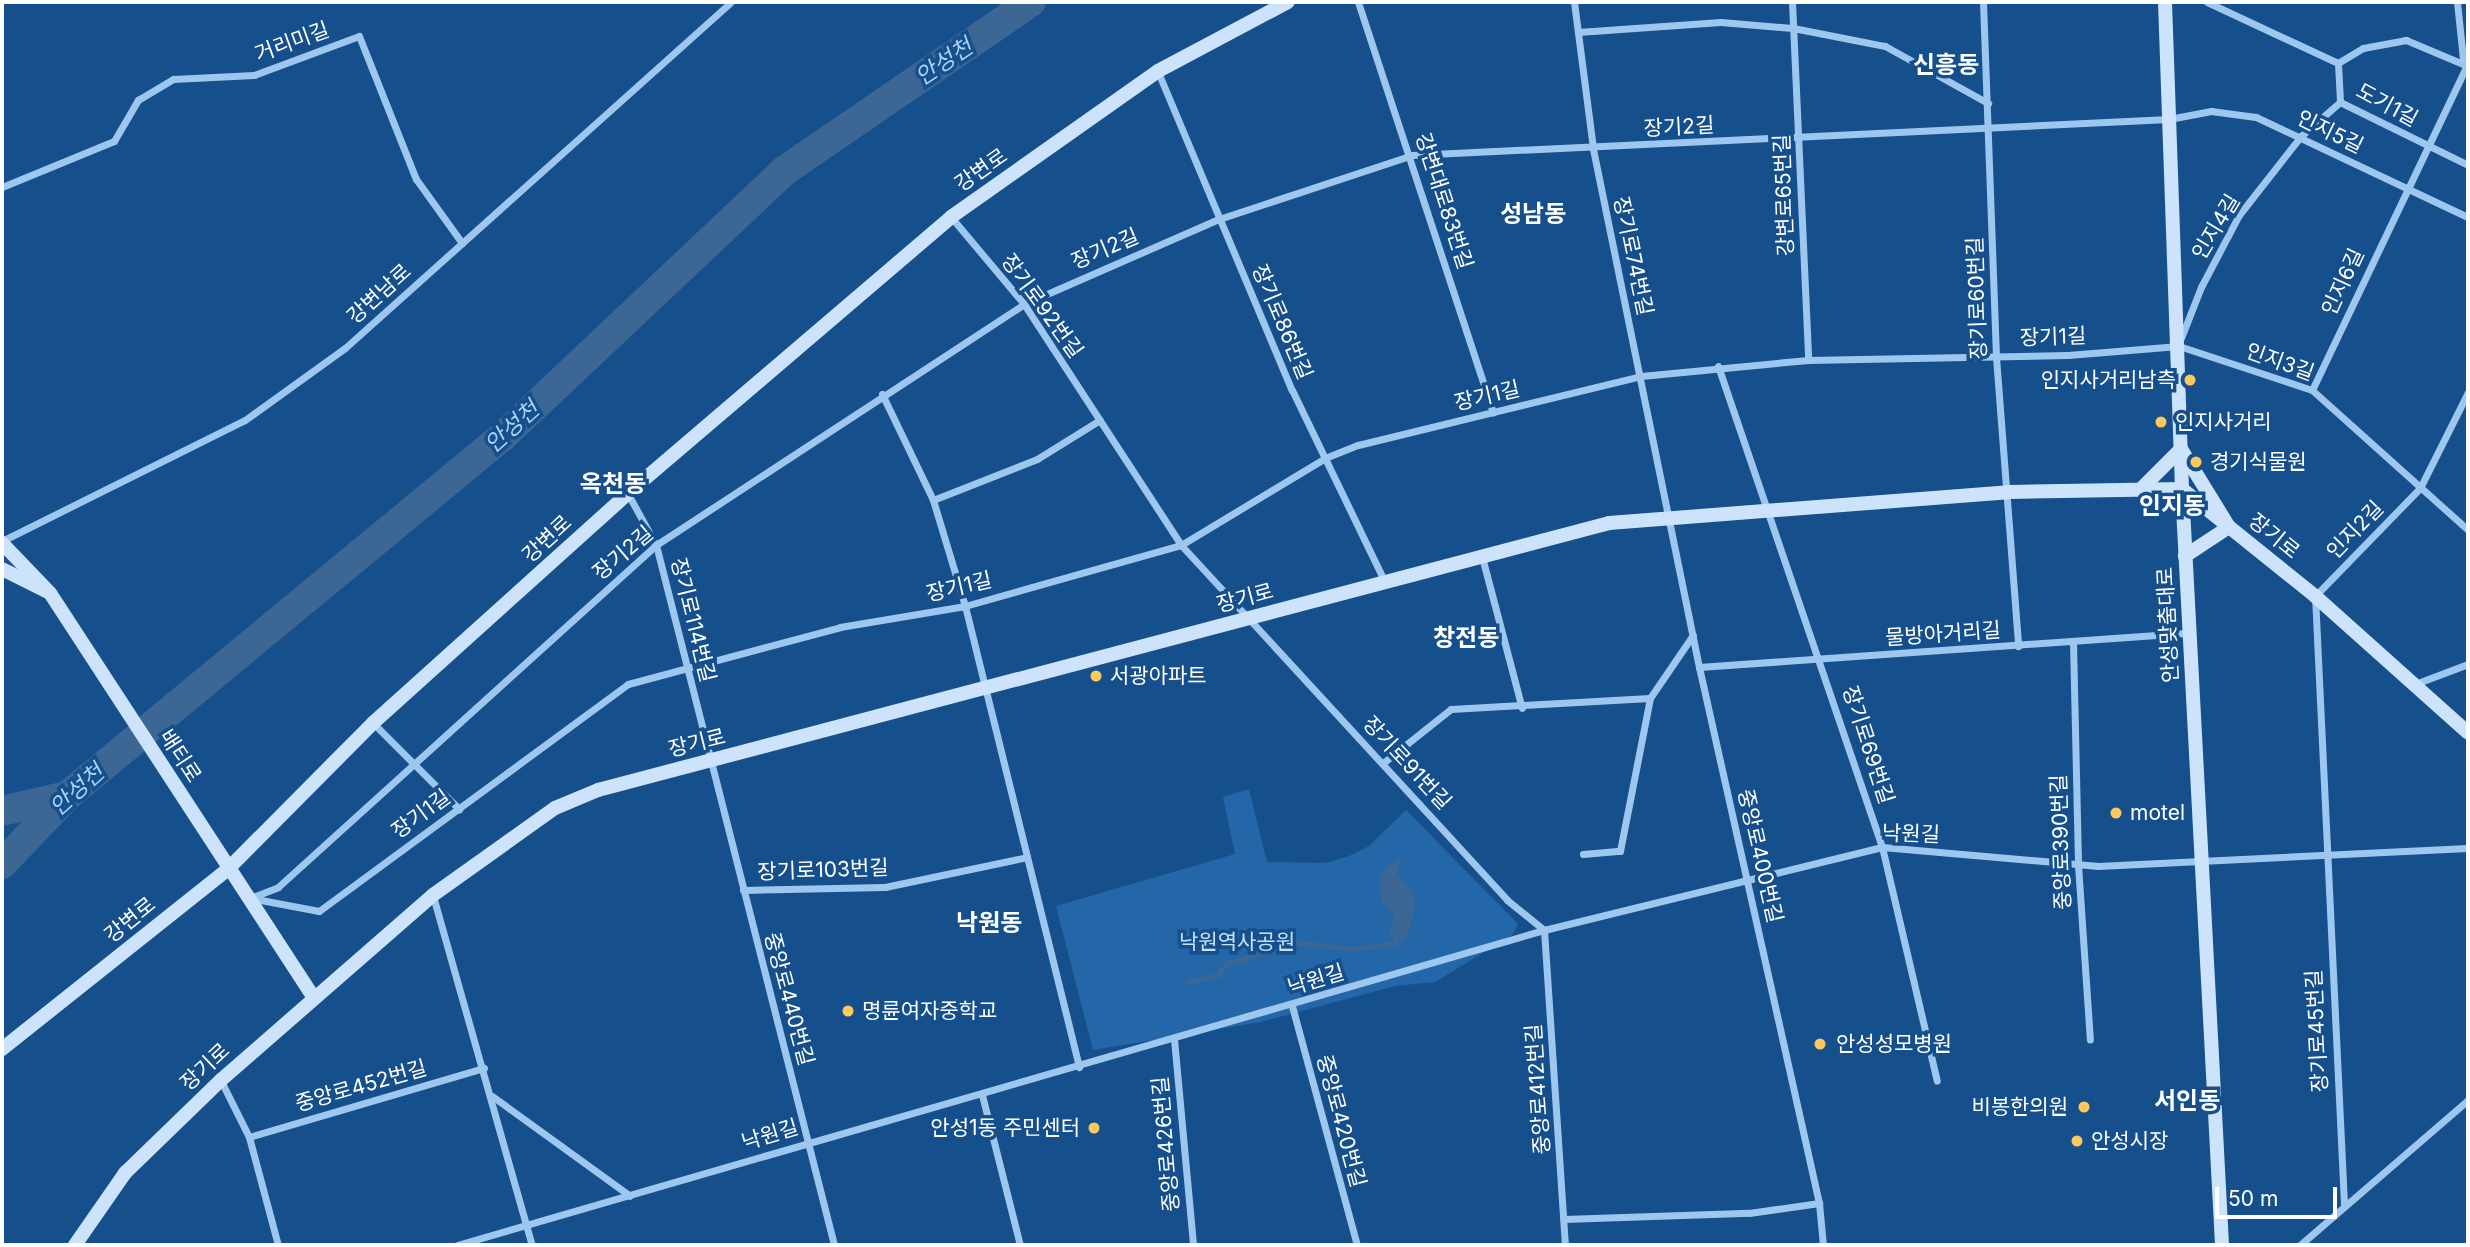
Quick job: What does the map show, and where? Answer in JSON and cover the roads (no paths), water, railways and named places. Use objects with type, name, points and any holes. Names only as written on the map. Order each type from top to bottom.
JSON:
[{"type":"main road","name":"강변로","points":[[2,1049],[224,863],[373,723],[627,494],[951,216],[1158,71],[1288,2]]},
{"type":"main road","name":"안성맞춤대로","points":[[2165,2],[2182,489],[2199,863],[2222,1245]]},
{"type":"main road","points":[[2140,489],[2181,449],[2229,527],[2185,556]]},
{"type":"main road","name":"장기로","points":[[75,1245],[125,1173],[221,1080],[433,895],[555,808],[598,790],[1609,523],[1668,515],[2008,492],[2182,489],[2315,596],[2468,733]]},
{"type":"main road","name":"배티로","points":[[2,542],[31,568],[50,593],[314,998]]},
{"type":"main road","points":[[2,569],[50,593]]},
{"type":"street","name":"강변남로","points":[[2,542],[245,420],[345,348],[731,2]]},
{"type":"street","name":"강변대로83번길","points":[[1358,2],[1412,155],[1493,412]]},
{"type":"street","name":"장기로74번길","points":[[1574,2],[1593,149],[1668,515]]},
{"type":"street","name":"강변로65번길","points":[[1792,2],[1808,360]]},
{"type":"street","name":"장기로60번길","points":[[1983,2],[1996,357],[2008,492]]},
{"type":"street","name":"도기1길","points":[[2207,2],[2338,63],[2340,102],[2468,165]]},
{"type":"street","points":[[2457,2],[2467,64]]},
{"type":"street","points":[[1577,32],[1721,22],[1793,28],[1885,46],[1987,103]]},
{"type":"street","name":"거리미길","points":[[2,187],[114,141],[138,100],[173,79],[254,75],[359,36],[416,179],[461,243]]},
{"type":"street","points":[[2338,63],[2363,48],[2406,40],[2467,64]]},
{"type":"street","name":"인지6길","points":[[2312,390],[2425,145],[2467,64]]},
{"type":"street","name":"장기로86번길","points":[[1158,71],[1219,219],[1325,458],[1385,583]]},
{"type":"street","name":"인지4길","points":[[2179,346],[2200,287],[2239,215],[2301,136],[2340,102]]},
{"type":"street","name":"인지5길","points":[[2169,119],[2211,111],[2234,114],[2301,136],[2405,189],[2468,217]]},
{"type":"street","name":"장기2길","points":[[249,898],[278,887],[410,763],[656,545],[1024,303],[1219,219],[1412,155],[1593,149],[2169,119]]},
{"type":"street","name":"장기로92번길","points":[[951,216],[1024,303],[1181,545],[1246,620]]},
{"type":"street","name":"장기1길","points":[[249,898],[319,911],[628,684],[840,627],[965,606],[1181,545],[1325,458],[1493,412],[1641,376],[1718,366],[1808,360],[1996,357],[2179,346]]},
{"type":"street","name":"인지3길","points":[[2179,346],[2312,390],[2420,488]]},
{"type":"street","points":[[1718,366],[1767,508]]},
{"type":"street","name":"인지2길","points":[[2315,596],[2420,488],[2468,392]]},
{"type":"street","points":[[882,394],[933,500],[965,606],[1079,1067]]},
{"type":"street","points":[[933,500],[1037,459],[1100,420]]},
{"type":"street","points":[[2420,488],[2468,530]]},
{"type":"street","points":[[2008,492],[2018,646]]},
{"type":"street","name":"장기로114번길","points":[[627,494],[656,545],[689,668],[709,761]]},
{"type":"street","name":"장기로69번길","points":[[1767,508],[1822,661],[1882,846],[1937,1081]]},
{"type":"street","name":"중앙로400번길","points":[[1668,515],[1699,667],[1819,1203],[1824,1245]]},
{"type":"street","points":[[1482,557],[1522,708]]},
{"type":"street","name":"장기로45번길","points":[[2315,596],[2324,856],[2344,1204]]},
{"type":"street","name":"장기로91번길","points":[[1246,620],[1383,762],[1507,900],[1544,930]]},
{"type":"street","name":"물방아거리길","points":[[1699,667],[1822,661],[2189,633]]},
{"type":"street","points":[[1583,854],[1620,851],[1650,698],[1693,635]]},
{"type":"street","name":"중앙로390번길","points":[[2073,642],[2078,864],[2090,1040]]},
{"type":"street","points":[[2415,684],[2468,664]]},
{"type":"street","points":[[1383,762],[1451,709],[1522,708],[1650,698]]},
{"type":"street","points":[[373,723],[410,763],[459,809]]},
{"type":"street","name":"중앙로440번길","points":[[709,761],[834,1245]]},
{"type":"street","name":"낙원길","points":[[457,1245],[808,1142],[1292,1006],[1544,930],[1882,846],[2078,864],[2199,863]]},
{"type":"street","points":[[2199,863],[2468,848]]},
{"type":"street","name":"장기로103번길","points":[[743,890],[885,887],[1027,857]]},
{"type":"street","points":[[433,895],[532,1245]]},
{"type":"street","name":"중앙로412번길","points":[[1544,930],[1565,1245]]},
{"type":"street","name":"중앙로420번길","points":[[1292,1006],[1357,1245]]},
{"type":"street","name":"중앙로426번길","points":[[1174,1039],[1193,1245]]},
{"type":"street","name":"중앙로452번길","points":[[249,1138],[484,1068]]},
{"type":"street","points":[[221,1080],[249,1138],[278,1245]]},
{"type":"street","points":[[982,1095],[1020,1245]]},
{"type":"street","points":[[492,1096],[630,1196]]},
{"type":"street","points":[[2300,1245],[2344,1204],[2468,1100]]},
{"type":"street","points":[[1564,1219],[1749,1213],[1819,1203]]},
{"type":"waterway","name":"안성천","points":[[2,864],[67,796],[503,436],[784,171],[1031,2]]},
{"type":"waterway","points":[[2,811],[67,796]]},
{"type":"waterway","points":[[1188,982],[1218,975],[1227,963],[1301,943],[1351,949],[1396,943]]},
{"type":"place","name":"인지사거리남측","points":[[2190,380]]},
{"type":"place","name":"인지사거리","points":[[2161,422]]},
{"type":"place","name":"경기식물원","points":[[2196,462]]},
{"type":"place","name":"서광아파트","points":[[1096,676]]},
{"type":"place","name":"motel","points":[[2116,813]]},
{"type":"place","name":"명륜여자중학교","points":[[848,1011]]},
{"type":"place","name":"안성성모병원","points":[[1820,1044]]},
{"type":"place","name":"비봉한의원","points":[[2084,1107]]},
{"type":"place","name":"안성1동 주민센터","points":[[1094,1128]]},
{"type":"place","name":"안성시장","points":[[2077,1141]]},
{"type":"district","name":"신흥동","points":[[1946,65]]},
{"type":"district","name":"성남동","points":[[1533,214]]},
{"type":"district","name":"옥천동","points":[[613,484]]},
{"type":"district","name":"인지동","points":[[2172,506]]},
{"type":"district","name":"창전동","points":[[1466,638]]},
{"type":"district","name":"낙원동","points":[[989,923]]},
{"type":"district","name":"서인동","points":[[2187,1101]]},
{"type":"park label","name":"낙원역사공원","points":[[1237,942]]}]
